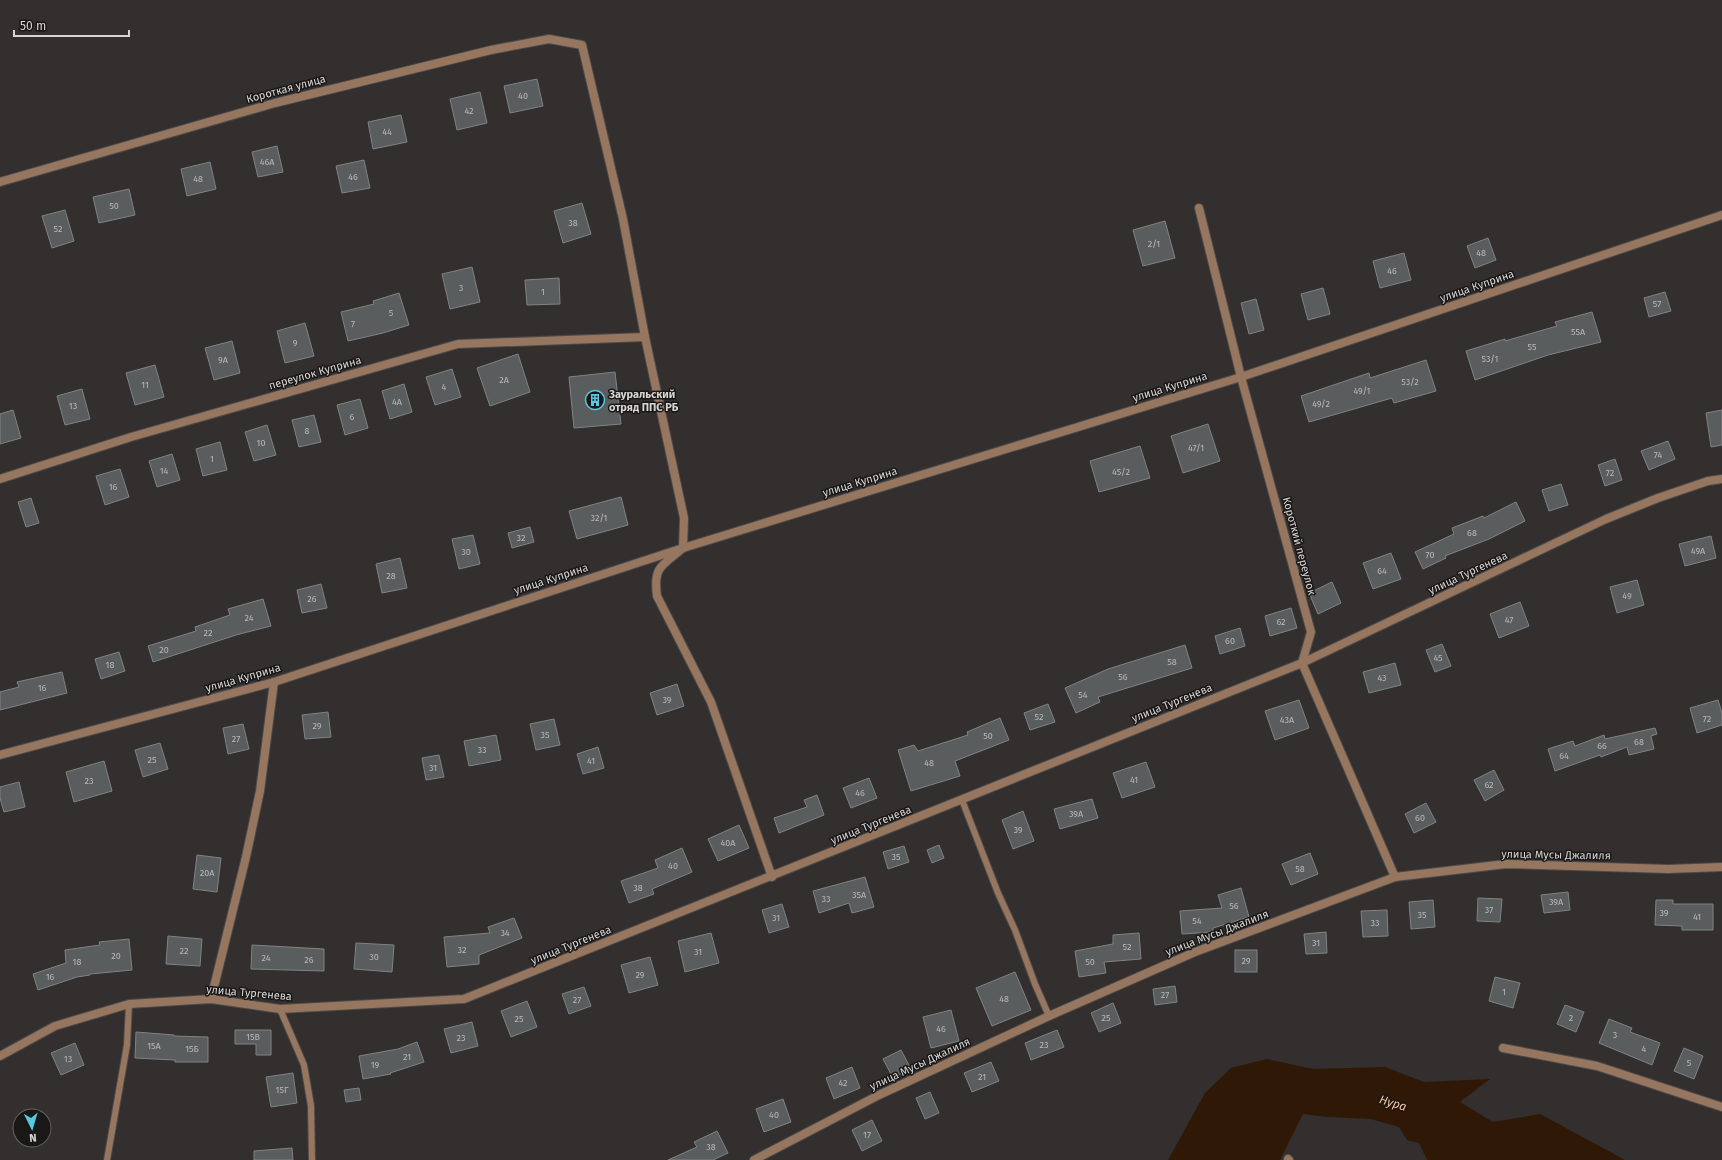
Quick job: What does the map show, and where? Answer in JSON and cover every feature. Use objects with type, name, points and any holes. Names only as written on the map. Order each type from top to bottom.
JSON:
[{"type":"street","name":"Короткая улица","points":[[0,182],[275,103],[491,50],[548,39],[582,45],[623,219],[645,337]]},
{"type":"street","name":"Короткий переулок","points":[[1200,208],[1241,377],[1311,632],[1302,663]]},
{"type":"street","name":"улица Куприна","points":[[0,755],[274,682],[683,548],[1241,377],[1722,215]]},
{"type":"street","name":"переулок Куприна","points":[[0,478],[131,437],[458,344],[645,337]]},
{"type":"street","points":[[645,337],[684,518],[683,548],[658,570],[655,581],[657,596],[711,702],[772,877]]},
{"type":"street","name":"улица Тургенева","points":[[0,1056],[56,1026],[129,1004],[211,999],[280,1009],[464,999],[772,877],[1302,663],[1606,519],[1658,498],[1708,481],[1722,479]]},
{"type":"street","points":[[1302,663],[1395,877]]},
{"type":"street","points":[[211,999],[246,857],[260,791],[274,682]]},
{"type":"street","name":"улица Мусы Джалиля","points":[[754,1160],[879,1095],[1049,1016],[1195,952],[1395,877],[1506,864],[1668,869],[1722,867]]},
{"type":"street","points":[[1503,1048],[1597,1066],[1722,1107]]},
{"type":"lane","points":[[962,800],[998,893],[1015,930],[1035,984],[1049,1016]]},
{"type":"lane","points":[[108,1160],[127,1045],[129,1004]]},
{"type":"lane","points":[[280,1009],[304,1065],[311,1106],[312,1160]]},
{"type":"water","name":"Нура","points":[[1267,1059],[1313,1069],[1385,1067],[1424,1082],[1490,1079],[1460,1102],[1493,1122],[1540,1114],[1625,1160],[1427,1160],[1419,1143],[1407,1140],[1399,1127],[1371,1119],[1303,1114],[1280,1160],[1168,1160],[1205,1093],[1231,1068]]},
{"type":"building","points":[[537,79],[543,106],[510,113],[504,86]]},
{"type":"building","points":[[480,92],[487,123],[457,130],[450,99]]},
{"type":"building","points":[[401,115],[407,142],[373,149],[368,122]]},
{"type":"building","points":[[277,146],[283,172],[258,177],[252,152]]},
{"type":"building","points":[[364,160],[370,188],[342,193],[336,166]]},
{"type":"building","points":[[210,162],[216,189],[187,196],[181,169]]},
{"type":"building","points":[[129,189],[135,215],[99,223],[93,197]]},
{"type":"building","points":[[582,203],[591,234],[563,243],[554,211]]},
{"type":"building","points":[[65,210],[74,241],[52,248],[42,216]]},
{"type":"building","points":[[1165,221],[1175,258],[1143,266],[1133,230]]},
{"type":"building","points":[[1488,238],[1496,260],[1475,268],[1467,246]]},
{"type":"building","points":[[1404,253],[1411,280],[1380,288],[1373,261]]},
{"type":"building","points":[[472,267],[480,302],[450,309],[442,274]]},
{"type":"building","points":[[559,278],[560,304],[527,305],[525,280]]},
{"type":"building","points":[[1323,288],[1330,314],[1308,320],[1301,294]]},
{"type":"building","points":[[1665,292],[1671,311],[1649,317],[1644,298]]},
{"type":"building","points":[[399,293],[409,325],[348,341],[341,312],[374,304],[373,301]]},
{"type":"building","points":[[1256,299],[1264,330],[1249,334],[1241,303]]},
{"type":"building","points":[[1592,312],[1601,342],[1548,355],[1475,380],[1466,351],[1505,339],[1505,341],[1557,326],[1555,322]]},
{"type":"building","points":[[305,323],[314,356],[285,363],[277,331]]},
{"type":"building","points":[[232,341],[240,373],[214,380],[205,348]]},
{"type":"building","points":[[518,354],[530,392],[490,406],[477,368]]},
{"type":"building","points":[[1426,360],[1436,391],[1394,403],[1392,398],[1309,422],[1301,396],[1369,373],[1370,378]]},
{"type":"building","points":[[155,365],[164,397],[135,405],[126,373]]},
{"type":"building","points":[[452,369],[461,397],[435,405],[426,377]]},
{"type":"building","name":"Зауральский отряд ППС РБ","points":[[615,372],[621,424],[574,428],[569,377]]},
{"type":"building","points":[[404,384],[412,412],[390,419],[382,391]]},
{"type":"building","points":[[82,389],[90,419],[65,425],[57,396]]},
{"type":"building","points":[[360,399],[368,428],[345,435],[337,405]]},
{"type":"building","points":[[13,410],[21,438],[0,444],[0,414]]},
{"type":"building","points":[[1722,410],[1722,445],[1711,447],[1706,413]]},
{"type":"building","points":[[314,415],[321,442],[299,447],[292,420]]},
{"type":"building","points":[[1208,424],[1220,461],[1183,473],[1171,436]]},
{"type":"building","points":[[267,425],[276,455],[254,461],[245,432]]},
{"type":"building","points":[[1668,441],[1675,459],[1649,470],[1641,451]]},
{"type":"building","points":[[220,442],[227,470],[203,476],[196,449]]},
{"type":"building","points":[[1140,446],[1150,478],[1099,492],[1090,461]]},
{"type":"building","points":[[172,454],[180,480],[157,487],[149,461]]},
{"type":"building","points":[[1615,459],[1622,480],[1605,486],[1598,465]]},
{"type":"building","points":[[120,469],[129,497],[105,505],[96,476]]},
{"type":"building","points":[[1561,484],[1568,505],[1549,511],[1542,490]]},
{"type":"building","points":[[621,497],[628,525],[577,539],[569,511]]},
{"type":"building","points":[[31,498],[39,523],[26,527],[18,502]]},
{"type":"building","points":[[1516,502],[1525,521],[1489,539],[1445,556],[1446,558],[1423,569],[1415,552],[1454,534],[1452,528],[1483,516],[1484,518]]},
{"type":"building","points":[[530,527],[534,542],[512,548],[508,533]]},
{"type":"building","points":[[473,535],[480,564],[459,569],[452,539]]},
{"type":"building","points":[[1711,536],[1716,558],[1685,566],[1679,544]]},
{"type":"building","points":[[1391,553],[1401,579],[1373,589],[1363,563]]},
{"type":"building","points":[[400,558],[407,588],[382,593],[376,564]]},
{"type":"building","points":[[1637,580],[1644,605],[1617,613],[1610,587]]},
{"type":"building","points":[[1332,582],[1341,603],[1318,614],[1309,593]]},
{"type":"building","points":[[321,584],[327,608],[302,613],[297,590]]},
{"type":"building","points":[[263,599],[271,626],[236,635],[153,662],[148,646],[196,631],[195,627],[230,615],[228,609]]},
{"type":"building","points":[[1520,602],[1529,626],[1499,638],[1490,614]]},
{"type":"building","points":[[1291,608],[1297,628],[1270,636],[1265,616]]},
{"type":"building","points":[[1240,628],[1245,646],[1220,654],[1215,636]]},
{"type":"building","points":[[1442,644],[1451,666],[1435,672],[1426,650]]},
{"type":"building","points":[[1185,645],[1192,668],[1098,697],[1100,702],[1076,713],[1065,688],[1108,669]]},
{"type":"building","points":[[119,652],[125,671],[101,679],[95,659]]},
{"type":"building","points":[[1395,663],[1401,685],[1369,693],[1363,672]]},
{"type":"building","points":[[62,672],[67,693],[0,710],[0,692],[19,687],[17,682]]},
{"type":"building","points":[[677,684],[684,706],[657,715],[650,693]]},
{"type":"building","points":[[1299,700],[1309,728],[1275,740],[1265,711]]},
{"type":"building","points":[[1718,700],[1722,713],[1722,725],[1697,733],[1690,708]]},
{"type":"building","points":[[1048,704],[1055,722],[1030,730],[1024,713]]},
{"type":"building","points":[[328,712],[331,737],[305,739],[302,715]]},
{"type":"building","points":[[1000,718],[1009,740],[955,761],[960,776],[911,791],[898,750],[914,745],[918,751],[968,735],[967,732]]},
{"type":"building","points":[[554,719],[560,745],[536,750],[530,724]]},
{"type":"building","points":[[243,724],[249,749],[228,754],[223,728]]},
{"type":"building","points":[[1655,728],[1657,734],[1651,736],[1654,749],[1629,755],[1627,747],[1601,757],[1600,755],[1555,771],[1548,749],[1573,741],[1575,746],[1604,735],[1605,739]]},
{"type":"building","points":[[496,735],[501,760],[469,766],[464,741]]},
{"type":"building","points":[[160,743],[168,769],[143,777],[135,750]]},
{"type":"building","points":[[598,747],[604,768],[583,774],[577,754]]},
{"type":"building","points":[[439,755],[444,777],[426,780],[422,758]]},
{"type":"building","points":[[104,761],[112,791],[74,802],[66,772]]},
{"type":"building","points":[[1146,762],[1155,787],[1122,798],[1113,773]]},
{"type":"building","points":[[1494,770],[1504,790],[1485,801],[1474,780]]},
{"type":"building","points":[[869,778],[877,798],[851,808],[843,788]]},
{"type":"building","points":[[19,782],[25,807],[4,812],[0,798],[0,787]]},
{"type":"building","points":[[817,795],[824,815],[779,833],[774,818],[807,807],[804,800]]},
{"type":"building","points":[[1092,799],[1098,818],[1060,829],[1054,809]]},
{"type":"building","points":[[1426,803],[1436,822],[1414,833],[1405,814]]},
{"type":"building","points":[[1023,811],[1034,841],[1013,849],[1002,820]]},
{"type":"building","points":[[739,825],[749,848],[718,861],[708,839]]},
{"type":"building","points":[[939,845],[944,858],[932,863],[927,850]]},
{"type":"building","points":[[904,846],[909,862],[888,869],[883,852]]},
{"type":"building","points":[[682,848],[692,872],[652,889],[654,894],[629,903],[621,881],[658,868],[655,860]]},
{"type":"building","points":[[1310,853],[1318,874],[1291,885],[1282,864]]},
{"type":"building","points":[[197,855],[221,858],[217,892],[193,889]]},
{"type":"building","points":[[865,877],[874,907],[852,913],[849,903],[819,913],[813,891]]},
{"type":"building","points":[[1241,888],[1249,917],[1213,928],[1213,932],[1182,934],[1180,911],[1222,908],[1218,895]]},
{"type":"building","points":[[1568,892],[1570,910],[1544,913],[1541,895]]},
{"type":"building","points":[[1478,898],[1502,899],[1500,922],[1477,921]]},
{"type":"building","points":[[1433,900],[1435,927],[1411,929],[1409,902]]},
{"type":"building","points":[[1656,900],[1673,900],[1673,904],[1713,904],[1713,930],[1682,930],[1682,926],[1655,925]]},
{"type":"building","points":[[782,904],[789,927],[769,933],[762,910]]},
{"type":"building","points":[[1387,910],[1388,936],[1363,937],[1361,911]]},
{"type":"building","points":[[514,918],[522,938],[479,955],[479,964],[447,967],[444,937],[490,933],[488,927]]},
{"type":"building","points":[[1326,932],[1327,953],[1306,954],[1304,934]]},
{"type":"building","points":[[711,933],[719,963],[685,972],[678,941]]},
{"type":"building","points":[[1139,933],[1141,959],[1104,962],[1106,973],[1079,977],[1075,951],[1113,944],[1113,935]]},
{"type":"building","points":[[168,936],[202,939],[200,966],[166,964]]},
{"type":"building","points":[[129,939],[132,970],[90,974],[38,990],[33,974],[66,963],[65,950],[100,945],[99,942]]},
{"type":"building","points":[[356,943],[394,945],[392,972],[354,969]]},
{"type":"building","points":[[252,945],[324,949],[324,971],[251,969]]},
{"type":"building","points":[[1235,950],[1257,950],[1257,972],[1235,972]]},
{"type":"building","points":[[650,957],[658,985],[629,993],[621,965]]},
{"type":"building","points":[[1015,972],[1031,1010],[992,1026],[976,988]]},
{"type":"building","points":[[1495,977],[1520,983],[1513,1008],[1489,1001]]},
{"type":"building","points":[[1175,986],[1177,1002],[1155,1005],[1153,989]]},
{"type":"building","points":[[584,987],[591,1006],[569,1014],[562,994]]},
{"type":"building","points":[[527,1001],[537,1027],[511,1037],[501,1011]]},
{"type":"building","points":[[1113,1003],[1121,1023],[1099,1032],[1091,1013]]},
{"type":"building","points":[[1565,1005],[1584,1012],[1576,1032],[1557,1024]]},
{"type":"building","points":[[951,1010],[959,1041],[931,1048],[923,1017]]},
{"type":"building","points":[[1609,1019],[1632,1028],[1630,1032],[1660,1043],[1652,1065],[1599,1043]]},
{"type":"building","points":[[472,1022],[478,1046],[451,1053],[444,1029]]},
{"type":"building","points":[[235,1030],[271,1030],[271,1055],[256,1055],[256,1044],[235,1044]]},
{"type":"building","points":[[1057,1030],[1064,1047],[1031,1060],[1025,1043]]},
{"type":"building","points":[[136,1032],[174,1036],[208,1037],[208,1062],[175,1062],[175,1060],[135,1058]]},
{"type":"building","points":[[417,1042],[424,1062],[390,1073],[391,1074],[363,1079],[359,1056],[398,1049]]},
{"type":"building","points":[[75,1043],[84,1065],[61,1075],[51,1053]]},
{"type":"building","points":[[1684,1048],[1703,1056],[1694,1079],[1674,1071]]},
{"type":"building","points":[[901,1050],[911,1069],[893,1078],[883,1059]]},
{"type":"building","points":[[991,1062],[999,1081],[972,1092],[964,1073]]},
{"type":"building","points":[[852,1067],[860,1088],[834,1099],[826,1078]]},
{"type":"building","points":[[293,1073],[297,1103],[271,1107],[266,1077]]},
{"type":"building","points":[[359,1088],[361,1100],[346,1102],[344,1090]]},
{"type":"building","points":[[930,1092],[939,1113],[925,1119],[916,1098]]},
{"type":"building","points":[[783,1099],[791,1122],[764,1132],[756,1109]]},
{"type":"building","points":[[872,1120],[882,1141],[862,1151],[852,1130]]},
{"type":"building","points":[[717,1131],[728,1153],[713,1160],[668,1160],[697,1147],[694,1142]]},
{"type":"building","points":[[292,1148],[293,1160],[254,1160],[254,1151]]},
{"type":"place","name":"Зауральский отряд ППС РБ","points":[[595,400]]}]
